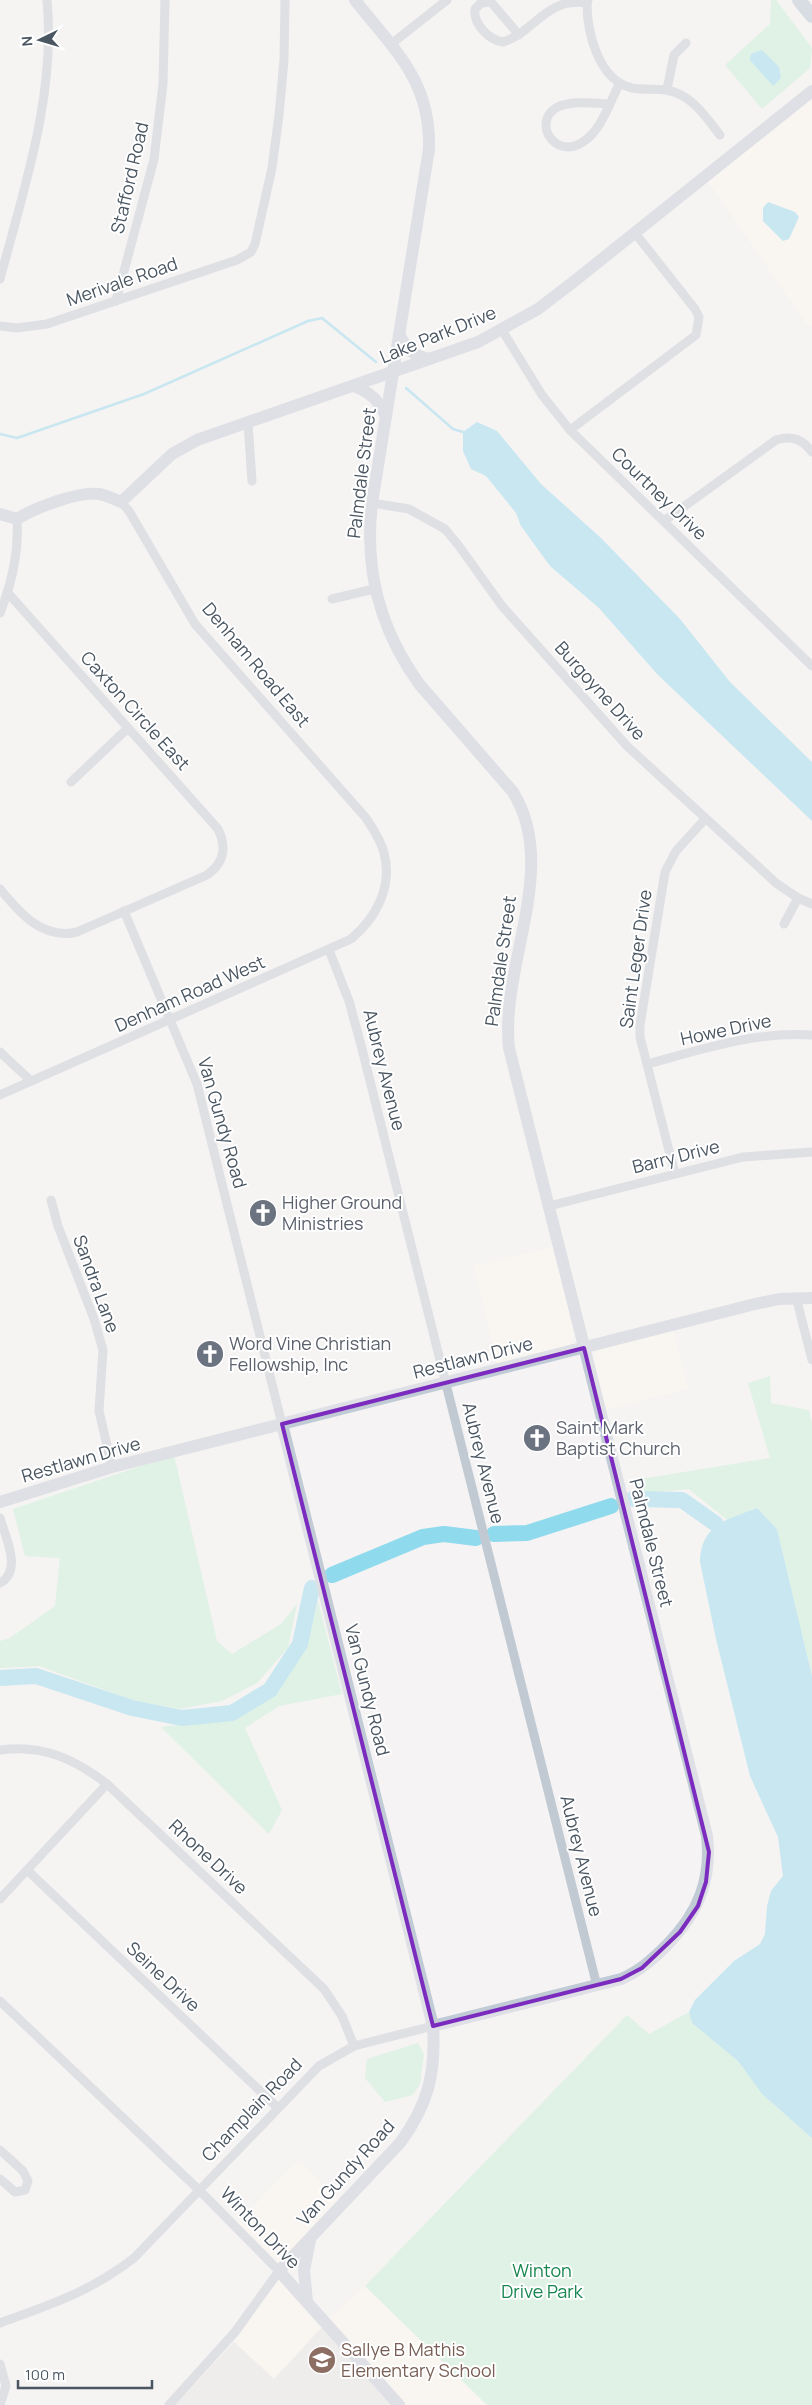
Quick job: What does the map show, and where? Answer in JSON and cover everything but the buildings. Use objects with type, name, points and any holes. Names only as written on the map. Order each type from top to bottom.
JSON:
[{"type":"main road","points":[[799,0],[812,16]]},
{"type":"street","points":[[0,279],[38,132],[47,53],[47,0]]},
{"type":"street","name":"Stafford Road","points":[[116,301],[154,159],[163,84],[165,0]]},
{"type":"street","name":"Merivale Road","points":[[0,326],[17,328],[47,324],[237,260],[251,252],[255,244],[272,168],[284,60],[284,0]]},
{"type":"street","name":"Palmdale Street","points":[[355,0],[415,78],[429,121],[428,149],[372,503],[370,554],[374,589],[385,626],[407,667],[420,685],[504,780],[520,804],[530,830],[531,877],[509,1008],[508,1035],[584,1348],[707,1836],[709,1852],[706,1882],[698,1906],[680,1932],[642,1968],[621,1979],[597,1986]]},
{"type":"street","points":[[390,45],[447,0]]},
{"type":"street","points":[[519,35],[491,2],[481,3],[475,9],[476,20],[491,38],[503,42],[519,35],[557,6],[570,2],[588,1],[589,29],[593,44],[607,70],[620,83],[632,88],[667,89],[680,94],[699,108],[720,135]]},
{"type":"street","points":[[667,89],[674,56],[686,43]]},
{"type":"street","points":[[609,104],[564,105],[555,108],[549,115],[547,122],[549,137],[554,143],[561,146],[578,146],[598,127],[620,83]]},
{"type":"street","name":"Lake Park Drive","points":[[120,502],[183,447],[433,359],[502,330],[538,309],[812,91]]},
{"type":"street","points":[[570,430],[691,341],[699,327],[699,317],[696,309],[634,233]]},
{"type":"street","name":"Courtney Drive","points":[[502,330],[542,395],[570,430],[812,666]]},
{"type":"street","points":[[399,334],[411,353],[417,357],[433,359]]},
{"type":"street","points":[[354,386],[367,391],[374,397],[386,416]]},
{"type":"street","points":[[248,423],[252,481]]},
{"type":"street","points":[[664,521],[776,440],[792,437],[800,440],[812,452]]},
{"type":"street","points":[[0,514],[17,519],[27,513],[87,494],[98,494],[120,502]]},
{"type":"street","name":"Denham Road East","points":[[120,502],[129,511],[195,624],[366,818],[380,840],[386,864],[384,892],[379,905]]},
{"type":"street","name":"Burgoyne Drive","points":[[372,503],[409,509],[444,529],[459,546],[502,606],[627,746],[776,883],[798,898],[812,904]]},
{"type":"street","points":[[0,613],[8,593],[18,538],[17,519]]},
{"type":"street","points":[[332,599],[374,589]]},
{"type":"street","name":"Caxton Circle East","points":[[8,593],[218,829],[223,838],[222,858],[217,868],[207,875],[124,911]]},
{"type":"street","points":[[71,782],[128,728]]},
{"type":"street","name":"Saint Leger Drive","points":[[675,1174],[647,1064],[640,1025],[665,872],[676,851],[705,819]]},
{"type":"street","points":[[0,889],[15,906],[40,928],[55,934],[76,932],[124,911]]},
{"type":"street","points":[[784,924],[798,898]]},
{"type":"street","name":"Denham Road West","points":[[0,1095],[351,939],[363,929],[379,905]]},
{"type":"street","name":"Van Gundy Road","points":[[124,911],[197,1084],[433,2026],[434,2049],[432,2077],[425,2100],[410,2129],[400,2143],[279,2271],[229,2339],[169,2405]]},
{"type":"street","name":"Aubrey Avenue","points":[[329,950],[349,1001],[361,1045],[597,1986]]},
{"type":"street","name":"Howe Drive","points":[[647,1064],[740,1041],[785,1034],[812,1035]]},
{"type":"street","points":[[0,1052],[31,1081]]},
{"type":"street","name":"Barry Drive","points":[[549,1206],[743,1158],[812,1152]]},
{"type":"street","name":"Sandra Lane","points":[[51,1200],[58,1226],[94,1320],[103,1350],[99,1410],[112,1467]]},
{"type":"street","points":[[796,1297],[812,1360]]},
{"type":"street","name":"Restlawn Drive","points":[[0,1502],[112,1467],[754,1304],[796,1297],[812,1298]]},
{"type":"street","points":[[0,1518],[11,1558],[10,1574],[0,1584]]},
{"type":"street","name":"Rhone Drive","points":[[0,1750],[21,1748],[53,1753],[89,1770],[107,1784],[324,1990],[342,2016],[354,2046]]},
{"type":"street","points":[[0,1899],[107,1784]]},
{"type":"street","name":"Seine Drive","points":[[27,1870],[277,2107]]},
{"type":"street","name":"Champlain Road","points":[[0,2323],[79,2293],[112,2274],[134,2258],[277,2107],[319,2066],[354,2046],[597,1986]]},
{"type":"street","name":"Winton Drive","points":[[0,2001],[199,2190],[279,2271],[399,2405]]},
{"type":"street","points":[[0,2150],[23,2172],[28,2180],[25,2190],[15,2192],[0,2179]]},
{"type":"street","points":[[307,2302],[304,2270],[310,2238]]},
{"type":"street","points":[[0,2364],[6,2386],[0,2405]]},
{"type":"highlighted area","points":[[584,1348],[709,1852],[706,1882],[698,1906],[680,1932],[642,1968],[621,1979],[433,2026],[282,1424]]},
{"type":"shaded area","points":[[812,98],[812,327],[806,323],[708,181]]},
{"type":"shaded area","points":[[554,1247],[574,1335],[572,1342],[567,1346],[497,1365],[474,1265]]},
{"type":"shaded area","points":[[673,1330],[688,1389],[604,1411],[592,1359],[598,1350]]},
{"type":"shaded area","points":[[299,2160],[341,2201],[279,2265],[237,2223]]},
{"type":"shaded area","points":[[280,2278],[323,2326],[274,2379],[234,2342]]},
{"type":"shaded area","points":[[365,2286],[487,2405],[404,2405],[328,2320]]},
{"type":"shaded area","name":"Sallye B Mathis Elementary School","points":[[323,2326],[393,2405],[175,2405],[234,2342],[274,2379]]},
{"type":"green space","points":[[771,0],[776,0],[812,48],[810,68],[762,109],[725,65],[770,24]]},
{"type":"green space","points":[[770,1376],[771,1403],[809,1410],[812,1423],[812,1676],[777,1529],[757,1508],[727,1520],[689,1489],[637,1494],[635,1480],[770,1458],[748,1383]]},
{"type":"green space","points":[[174,1455],[217,1641],[232,1654],[281,1624],[297,1604],[288,1648],[257,1683],[222,1701],[180,1709],[132,1700],[39,1666],[0,1668],[0,1641],[10,1638],[55,1606],[60,1558],[25,1556],[13,1509]]},
{"type":"green space","points":[[318,1601],[342,1694],[279,1706],[245,1728],[282,1810],[269,1834],[161,1727],[233,1719],[274,1694],[307,1645]]},
{"type":"green space","name":"Winton Drive Park","points":[[689,2012],[692,2023],[738,2061],[762,2094],[812,2138],[812,2405],[487,2405],[365,2286],[627,2015],[649,2034]]},
{"type":"green space","points":[[418,2043],[424,2054],[420,2084],[413,2095],[385,2102],[365,2078],[367,2059]]},
{"type":"water","points":[[762,50],[779,67],[781,78],[773,86],[750,60],[751,54]]},
{"type":"water","points":[[768,202],[795,212],[799,217],[789,239],[783,241],[763,221],[763,208]]},
{"type":"water","points":[[477,422],[497,431],[541,484],[601,538],[680,619],[730,682],[812,762],[812,821],[657,674],[599,608],[550,566],[521,526],[516,513],[486,476],[471,469],[463,451],[463,432]]},
{"type":"water","points":[[757,1508],[777,1529],[812,1676],[812,2138],[762,2094],[738,2061],[692,2023],[689,2012],[695,2000],[734,1961],[760,1944],[765,1934],[767,1906],[771,1891],[783,1876],[778,1837],[750,1776],[716,1639],[700,1562],[705,1539],[711,1531],[726,1520]]},
{"type":"waterway","points":[[0,434],[17,438],[144,394],[308,321],[322,318],[376,362]]},
{"type":"waterway","points":[[406,388],[453,429],[463,432]]},
{"type":"waterway","points":[[633,1499],[682,1500],[716,1524]]},
{"type":"waterway","points":[[494,1534],[527,1533],[611,1506]]},
{"type":"waterway","points":[[332,1575],[423,1537],[444,1534],[476,1538]]},
{"type":"waterway","points":[[0,1678],[36,1676],[132,1708],[182,1718],[232,1713],[270,1690],[300,1644],[312,1588]]},
{"type":"place","name":"Higher Ground Ministries","points":[[263,1213]]},
{"type":"place","name":"Word Vine Christian Fellowship, Inc","points":[[210,1354]]},
{"type":"place","name":"Saint Mark Baptist Church","points":[[537,1438]]},
{"type":"place","name":"Sallye B Mathis Elementary School","points":[[322,2360]]}]
